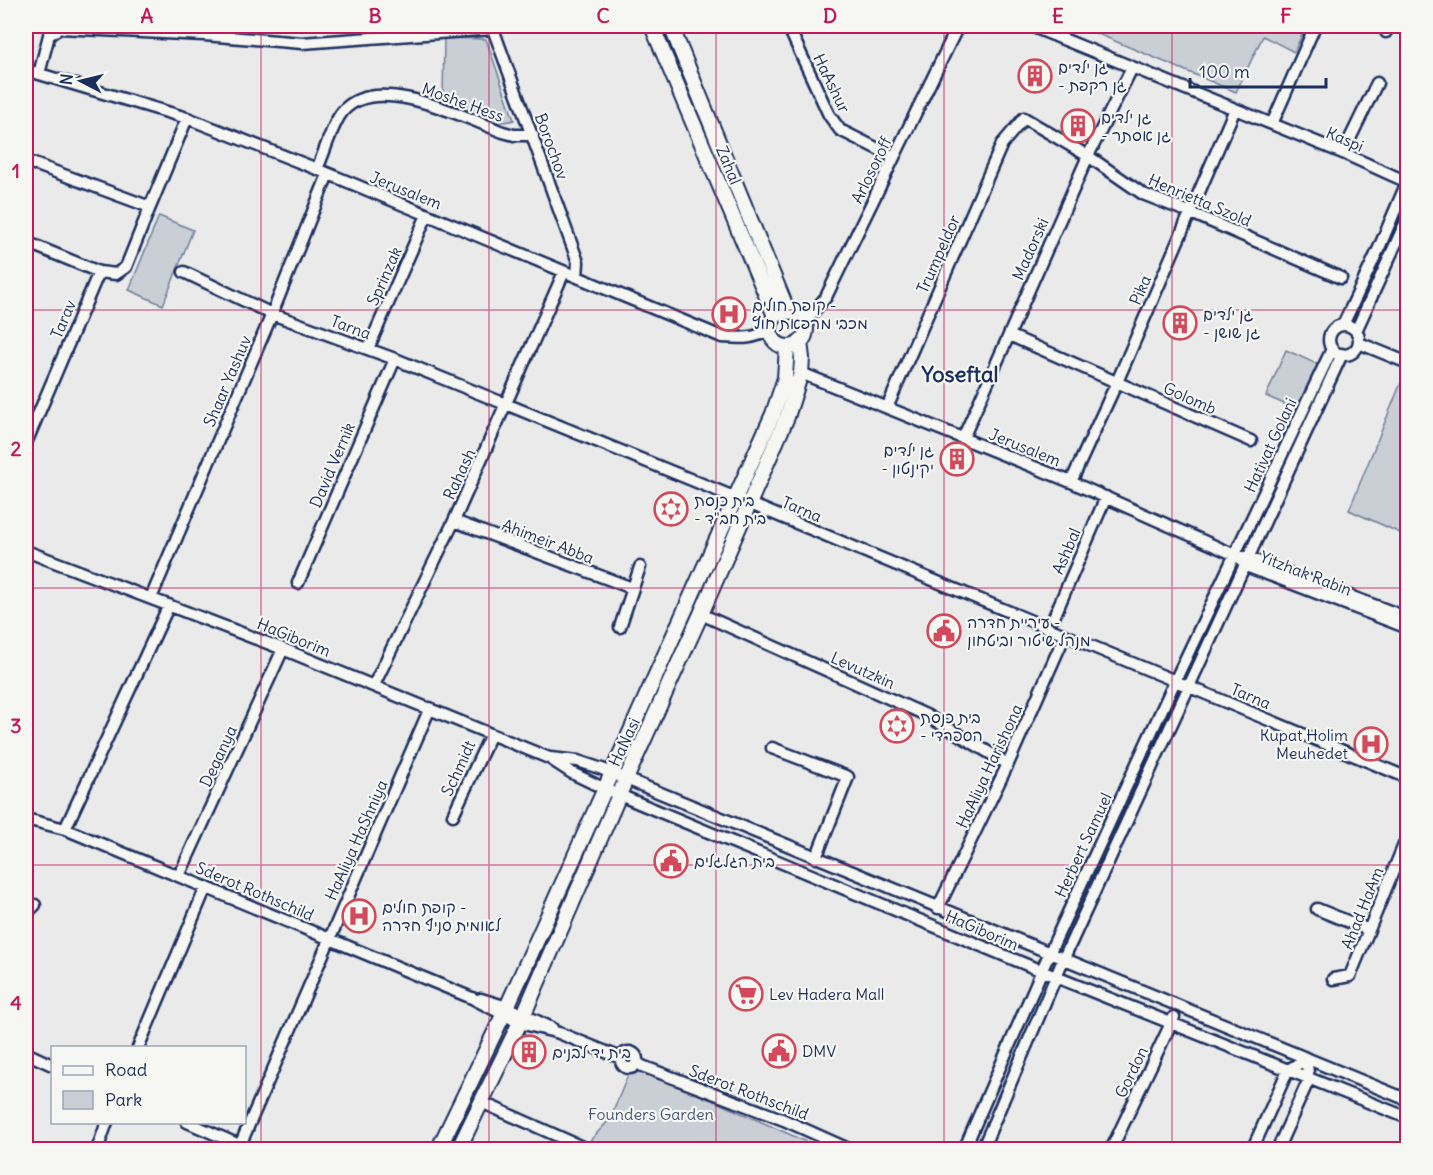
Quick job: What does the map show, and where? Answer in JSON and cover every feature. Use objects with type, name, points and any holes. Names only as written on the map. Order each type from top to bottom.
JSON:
[{"type":"main road","name":"Zahal","points":[[652,26],[778,319]]},
{"type":"main road","name":"Zahal","points":[[671,26],[778,319]]},
{"type":"main road","points":[[798,315],[804,323],[805,333],[794,345],[777,344],[773,340],[778,319],[798,315]]},
{"type":"main road","name":"HaNasi","points":[[458,1149],[522,1019],[787,417],[801,373],[802,358],[794,345]]},
{"type":"main road","name":"HaNasi","points":[[438,1149],[505,1011],[736,498],[773,414],[794,345]]},
{"type":"street","name":"HaAshur","points":[[788,26],[829,115],[840,130],[894,157]]},
{"type":"street","name":"Arlosoroff","points":[[804,323],[826,297],[958,26]]},
{"type":"street","name":"Kaspi","points":[[1031,26],[1407,181]]},
{"type":"street","points":[[1272,124],[1315,26]]},
{"type":"street","points":[[39,74],[49,35],[60,28],[204,35],[302,43],[493,27]]},
{"type":"street","name":"Borochov","points":[[493,27],[578,262],[578,277]]},
{"type":"street","name":"Madorski","points":[[963,438],[1088,156],[1132,68]]},
{"type":"street","name":"Jerusalem","points":[[26,70],[187,118],[317,169],[722,337],[745,339],[760,336],[778,319]]},
{"type":"street","points":[[1343,153],[1377,83]]},
{"type":"street","name":"Moshe Hess","points":[[317,169],[341,113],[349,105],[378,96],[417,100],[503,132],[514,135],[533,135]]},
{"type":"street","name":"Pika","points":[[1071,482],[1117,382],[1234,109]]},
{"type":"street","points":[[26,242],[99,272],[116,274],[126,267],[187,118]]},
{"type":"street","name":"Henrietta Szold","points":[[1024,118],[1088,156],[1143,194],[1341,278]]},
{"type":"street","name":"Trumpeldor","points":[[887,408],[1002,144],[1024,118]]},
{"type":"street","points":[[26,161],[150,207]]},
{"type":"street","name":"Shaar Yashuv","points":[[151,598],[272,314],[328,174]]},
{"type":"street","points":[[1344,325],[1407,181]]},
{"type":"street","name":"Sprinzak","points":[[368,349],[427,215]]},
{"type":"street","points":[[1356,331],[1344,325],[1339,326],[1332,332],[1329,340],[1337,352],[1354,351],[1359,343],[1356,331],[1407,218]]},
{"type":"street","name":"Tarav","points":[[26,443],[99,272]]},
{"type":"street","name":"Tarna","points":[[184,272],[272,314],[395,359],[736,498],[1407,778]]},
{"type":"street","name":"Rahash","points":[[374,685],[454,521],[564,272]]},
{"type":"street","points":[[1009,336],[1117,382]]},
{"type":"street","points":[[1359,343],[1407,363]]},
{"type":"street","name":"Hativat Golani","points":[[1235,555],[1337,352]]},
{"type":"street","name":"Hativat Golani","points":[[1248,562],[1337,352]]},
{"type":"street","name":"David Vernik","points":[[298,583],[395,359]]},
{"type":"street","name":"Jerusalem","points":[[801,373],[1071,482],[1235,555]]},
{"type":"street","name":"Golomb","points":[[1117,382],[1251,441]]},
{"type":"street","name":"Ashbal","points":[[1054,617],[1106,497]]},
{"type":"street","name":"Ahimeir Abba","points":[[454,521],[632,588]]},
{"type":"street","name":"HaGiborim","points":[[26,551],[374,685],[549,758],[572,773],[619,795],[1056,977],[1407,1118]]},
{"type":"street","name":"Yitzhak Rabin","points":[[1235,555],[1407,628]]},
{"type":"street","name":"Herbert Samuel","points":[[964,1149],[1049,954],[1235,555]]},
{"type":"street","name":"Yitzhak Rabin","points":[[1248,562],[1407,618]]},
{"type":"street","name":"Herbert Samuel","points":[[982,1149],[1063,960],[1188,686],[1248,562]]},
{"type":"street","points":[[620,627],[640,567]]},
{"type":"street","points":[[65,828],[169,605]]},
{"type":"street","name":"Levutzkin","points":[[702,614],[926,715],[1008,764]]},
{"type":"street","name":"HaAliya Harishona","points":[[938,908],[1008,764],[1065,635]]},
{"type":"street","name":"Deganya","points":[[179,876],[283,649]]},
{"type":"street","name":"HaAliya HaShniya","points":[[239,1147],[430,708]]},
{"type":"street","name":"Schmidt","points":[[453,815],[491,734]]},
{"type":"street","points":[[772,748],[849,777],[816,858]]},
{"type":"street","name":"HaGiborim","points":[[549,758],[578,761],[612,773],[1407,1100]]},
{"type":"street","name":"Sderot Rothschild","points":[[26,819],[65,828],[472,998],[486,1000],[522,1019],[621,1058],[624,1053],[629,1052],[634,1054],[636,1061],[642,1066],[783,1120],[851,1149]]},
{"type":"street","name":"Ahad HaAm","points":[[1333,979],[1350,976],[1407,835]]},
{"type":"street","points":[[138,1046],[206,887]]},
{"type":"street","points":[[26,914],[35,905]]},
{"type":"street","points":[[1317,909],[1369,930]]},
{"type":"street","name":"Gordon","points":[[1112,1149],[1179,1007]]},
{"type":"street","points":[[26,1053],[51,1065]]},
{"type":"street","points":[[1252,1149],[1288,1070],[1305,1059],[1309,1079],[1277,1149]]},
{"type":"street","points":[[481,1102],[589,1149]]},
{"type":"street","points":[[97,1149],[106,1124]]},
{"type":"street","points":[[191,1124],[239,1147],[251,1149]]},
{"type":"green space","points":[[1079,26],[1306,26],[1294,52],[1263,36],[1236,92]]},
{"type":"green space","points":[[444,38],[486,39],[514,120],[495,122],[486,120],[468,113],[443,98]]},
{"type":"green space","points":[[159,216],[193,230],[163,305],[129,290]]},
{"type":"green space","points":[[1286,350],[1319,365],[1298,410],[1266,396]]},
{"type":"green space","points":[[1408,368],[1407,536],[1349,510]]},
{"type":"green space","name":"Founders Garden","points":[[632,1065],[823,1149],[586,1150],[583,1148],[610,1119]]},
{"type":"place","name":"גן ילדים - גן רקפת","points":[[1035,76]]},
{"type":"place","name":"גן ילדים - גן אסתר","points":[[1078,126]]},
{"type":"place","name":"קופת חולים - מכבי מרפאת חוץ","points":[[729,314]]},
{"type":"place","name":"גן ילדים - גן שושן","points":[[1180,323]]},
{"type":"place","name":"גן ילדים - יקינטון","points":[[957,459]]},
{"type":"place","name":"בית כנסת - בית חב\"ד","points":[[671,509]]},
{"type":"place","name":"עיריית חדרה - מנהל שיטור וביטחון","points":[[944,631]]},
{"type":"place","name":"בית כנסת - הספרדי","points":[[897,726]]},
{"type":"place","name":"Kupat Holim Meuhedet","points":[[1371,744]]},
{"type":"place","name":"בית הגלגלים","points":[[671,861]]},
{"type":"place","name":"קופת חולים - לאומית סניף חדרה","points":[[359,916]]},
{"type":"place","name":"Lev Hadera Mall","points":[[746,994]]},
{"type":"place","name":"DMV","points":[[779,1051]]},
{"type":"place","name":"בית יד לבנים","points":[[529,1052]]},
{"type":"district","name":"Yoseftal","points":[[960,374]]}]
